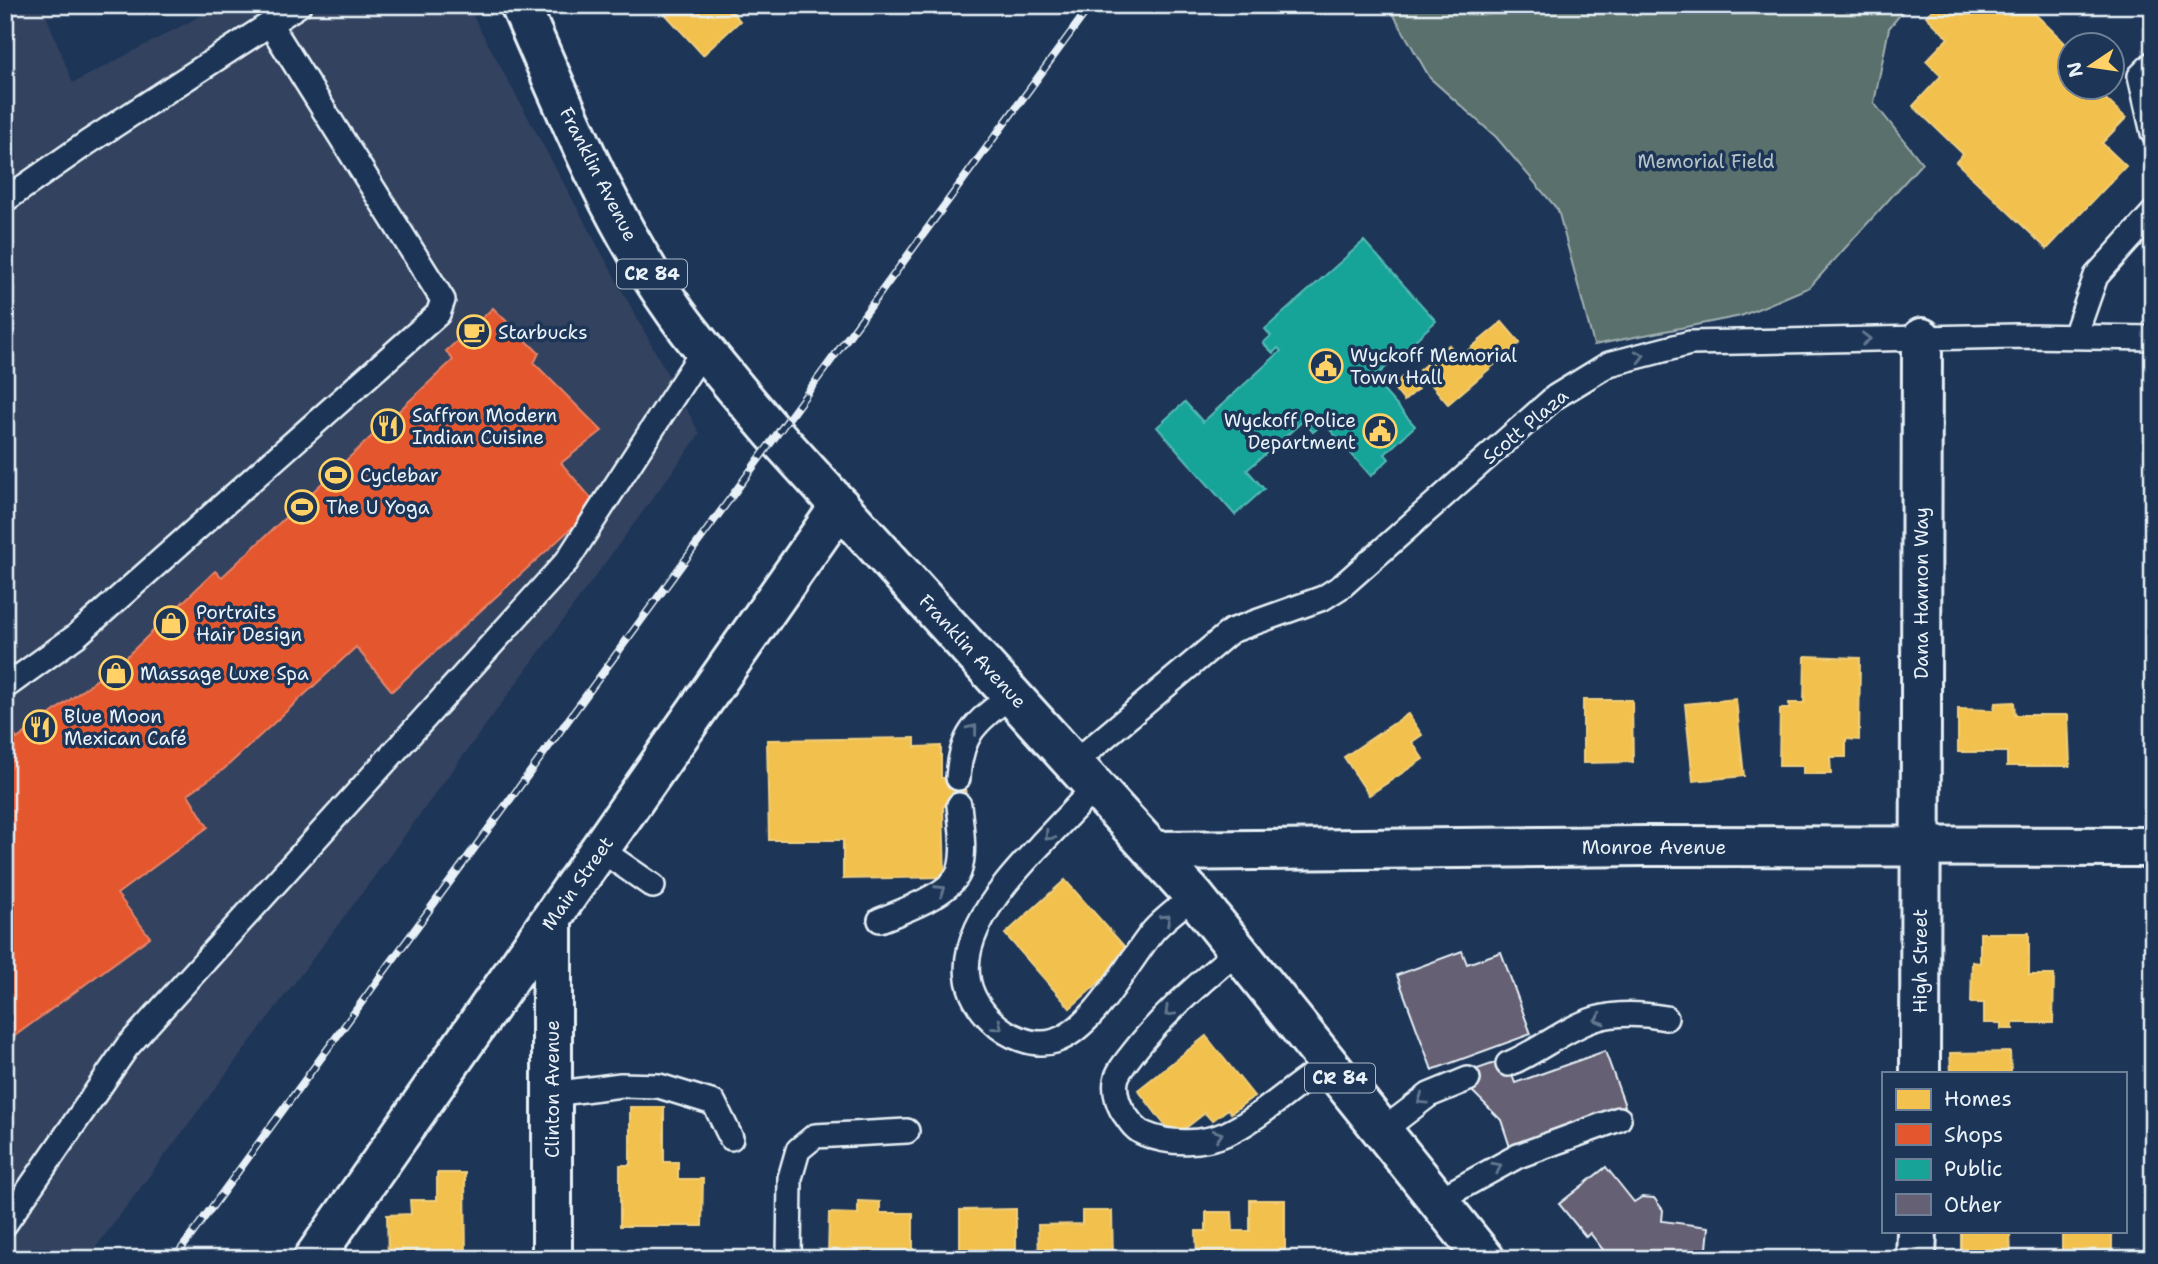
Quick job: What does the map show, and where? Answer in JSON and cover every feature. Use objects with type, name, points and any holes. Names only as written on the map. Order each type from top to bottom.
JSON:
[{"type":"street","name":"Franklin Avenue","points":[[520,5],[602,185],[646,265],[675,311],[704,349],[776,436],[1194,896],[1485,1259]]},
{"type":"street","name":"Dana Hannon Way","points":[[1921,848],[1922,338]]},
{"type":"street","name":"Main Street","points":[[313,1259],[840,506]]},
{"type":"street","name":"Monroe Avenue","points":[[1155,851],[1634,846],[2153,848]]},
{"type":"street","name":"High Street","points":[[1920,1072],[1921,848]]},
{"type":"street","name":"Clinton Avenue","points":[[552,919],[552,1259]]},
{"type":"street","points":[[1916,1259],[1917,1232]]},
{"type":"lane","points":[[5,200],[299,5]]},
{"type":"lane","points":[[5,687],[76,636],[438,314],[443,300],[270,24]]},
{"type":"lane","points":[[2153,63],[2140,76],[2153,134]]},
{"type":"lane","points":[[2075,336],[2096,276],[2153,213]]},
{"type":"lane","name":"Scott Plaza","points":[[1194,896],[1154,930],[1080,1026],[1056,1040],[1028,1041],[1005,1032],[991,1021],[977,1004],[971,989],[969,950],[976,929],[997,892],[1085,774],[1231,631],[1323,598],[1342,586],[1555,397],[1609,364],[1690,344],[2075,336],[2153,338]]},
{"type":"lane","points":[[5,1224],[127,1047],[567,561],[704,349]]},
{"type":"lane","points":[[958,778],[959,756],[967,735],[983,717],[1013,694]]},
{"type":"lane","points":[[880,920],[910,909],[951,883],[959,872],[962,845],[960,805]]},
{"type":"lane","points":[[600,850],[653,886]]},
{"type":"lane","points":[[1238,950],[1164,1017],[1122,1067],[1116,1080],[1118,1102],[1131,1123],[1139,1132],[1156,1139],[1180,1142],[1228,1133],[1329,1064]]},
{"type":"lane","points":[[1508,1064],[1596,1018],[1633,1014],[1666,1018]]},
{"type":"lane","points":[[1382,1131],[1429,1095],[1468,1079]]},
{"type":"lane","points":[[552,1094],[621,1085],[659,1086],[714,1103],[731,1138]]},
{"type":"lane","points":[[1437,1200],[1518,1156],[1619,1119]]},
{"type":"lane","points":[[789,1259],[790,1178],[798,1150],[815,1136],[907,1131]]},
{"type":"shaded area","points":[[5,5],[42,5],[73,83],[221,5],[467,5],[700,434],[371,881],[87,1259],[5,1259]]},
{"type":"green space","name":"Memorial Field","points":[[1388,5],[1908,5],[1889,28],[1874,103],[1922,163],[1810,287],[1741,316],[1594,345],[1558,210],[1496,137],[1430,78]]},
{"type":"building: Homes","points":[[657,5],[727,5],[740,21],[703,55]]},
{"type":"building: Homes","points":[[1937,5],[1988,5],[1992,9],[1995,5],[2026,5],[2056,34],[2056,102],[2109,102],[2126,118],[2102,143],[2126,166],[2047,249],[1956,162],[1963,154],[1913,106],[1941,76],[1926,61],[1948,38],[1926,16]]},
{"type":"building: Homes","points":[[1502,322],[1520,343],[1448,404],[1419,370],[1449,345],[1460,357]]},
{"type":"building: Homes","points":[[1406,374],[1418,389],[1404,401],[1392,386]]},
{"type":"building: Homes","points":[[1805,656],[1860,658],[1859,740],[1846,739],[1846,757],[1830,757],[1831,774],[1803,774],[1803,766],[1779,766],[1780,709],[1789,709],[1789,703],[1804,703]]},
{"type":"building: Homes","points":[[1736,699],[1744,776],[1693,781],[1685,704]]},
{"type":"building: Homes","points":[[1583,700],[1632,700],[1633,762],[1583,763]]},
{"type":"building: Homes","points":[[2014,702],[2015,715],[2068,715],[2070,766],[2007,766],[2007,752],[1958,752],[1958,709],[1994,710],[1995,703]]},
{"type":"building: Homes","points":[[1408,714],[1422,735],[1412,742],[1423,759],[1369,795],[1344,757]]},
{"type":"building: Homes","points":[[915,738],[915,747],[941,746],[941,778],[965,778],[966,805],[943,806],[945,877],[843,879],[843,840],[769,840],[767,740]]},
{"type":"building: Homes","points":[[1065,880],[1131,954],[1070,1008],[1005,934]]},
{"type":"building: Homes","points":[[1980,933],[2029,933],[2029,975],[2054,975],[2053,1023],[2013,1023],[2013,1029],[2001,1029],[2001,1023],[1984,1023],[1984,1003],[1971,1003],[1972,962],[1980,963]]},
{"type":"building: Homes","points":[[1206,1036],[1254,1096],[1231,1113],[1228,1109],[1212,1121],[1205,1113],[1174,1137],[1138,1090]]},
{"type":"building: Homes","points":[[2010,1052],[2011,1072],[1951,1072],[1950,1053]]},
{"type":"building: Homes","points":[[630,1107],[664,1107],[664,1162],[678,1162],[678,1179],[703,1179],[702,1226],[620,1226],[620,1165],[630,1165]]},
{"type":"building: Homes","points":[[437,1173],[465,1173],[466,1259],[388,1259],[387,1215],[411,1214],[410,1200],[437,1200]]},
{"type":"building: Homes","points":[[1250,1200],[1285,1200],[1285,1259],[1197,1259],[1196,1231],[1206,1231],[1206,1212],[1232,1212],[1233,1231],[1250,1231]]},
{"type":"building: Homes","points":[[858,1201],[880,1202],[880,1213],[913,1213],[913,1259],[828,1259],[829,1213],[858,1214]]},
{"type":"building: Homes","points":[[1016,1209],[1016,1259],[960,1259],[960,1210]]},
{"type":"building: Homes","points":[[1082,1211],[1112,1211],[1113,1258],[1039,1259],[1038,1225],[1082,1224]]},
{"type":"building: Homes","points":[[1961,1232],[2010,1232],[2011,1259],[1961,1259]]},
{"type":"building: Homes","points":[[2062,1232],[2112,1232],[2112,1259],[2052,1259],[2052,1254],[2062,1255]]},
{"type":"building: Shops","points":[[493,308],[539,353],[534,363],[602,431],[561,463],[597,505],[392,691],[356,647],[224,769],[188,794],[208,827],[117,894],[150,937],[5,1043],[5,732],[10,728],[17,739],[123,660],[215,571],[222,577],[453,360],[446,351]]},
{"type":"building: Public","name":"Wyckoff Memorial Town Hall","points":[[1364,241],[1436,321],[1373,379],[1415,426],[1385,454],[1389,459],[1371,476],[1324,423],[1313,432],[1303,421],[1247,470],[1264,489],[1235,515],[1157,427],[1185,402],[1203,422],[1281,351],[1278,348],[1273,353],[1263,343],[1271,336],[1265,329]]},
{"type":"building: Other","points":[[1462,951],[1467,964],[1501,952],[1531,1034],[1432,1070],[1397,975]]},
{"type":"building: Other","points":[[1605,1051],[1625,1106],[1510,1147],[1501,1120],[1472,1091],[1466,1073],[1506,1059],[1515,1083]]},
{"type":"building: Other","points":[[1606,1167],[1634,1202],[1642,1197],[1654,1198],[1663,1210],[1662,1221],[1709,1227],[1706,1259],[1606,1259],[1607,1255],[1590,1233],[1586,1237],[1559,1204]]},
{"type":"railway","points":[[174,1259],[1091,5]]},
{"type":"place","name":"Starbucks","points":[[474,332]]},
{"type":"place","name":"Wyckoff Memorial Town Hall","points":[[1326,366]]},
{"type":"place","name":"Saffron Modern Indian Cuisine","points":[[388,426]]},
{"type":"place","name":"Wyckoff Police Department","points":[[1380,431]]},
{"type":"place","name":"Cyclebar","points":[[336,475]]},
{"type":"place","name":"The U Yoga","points":[[302,507]]},
{"type":"place","name":"Portraits Hair Design","points":[[171,623]]},
{"type":"place","name":"Massage Luxe Spa","points":[[116,673]]},
{"type":"place","name":"Blue Moon Mexican Café","points":[[40,727]]}]
